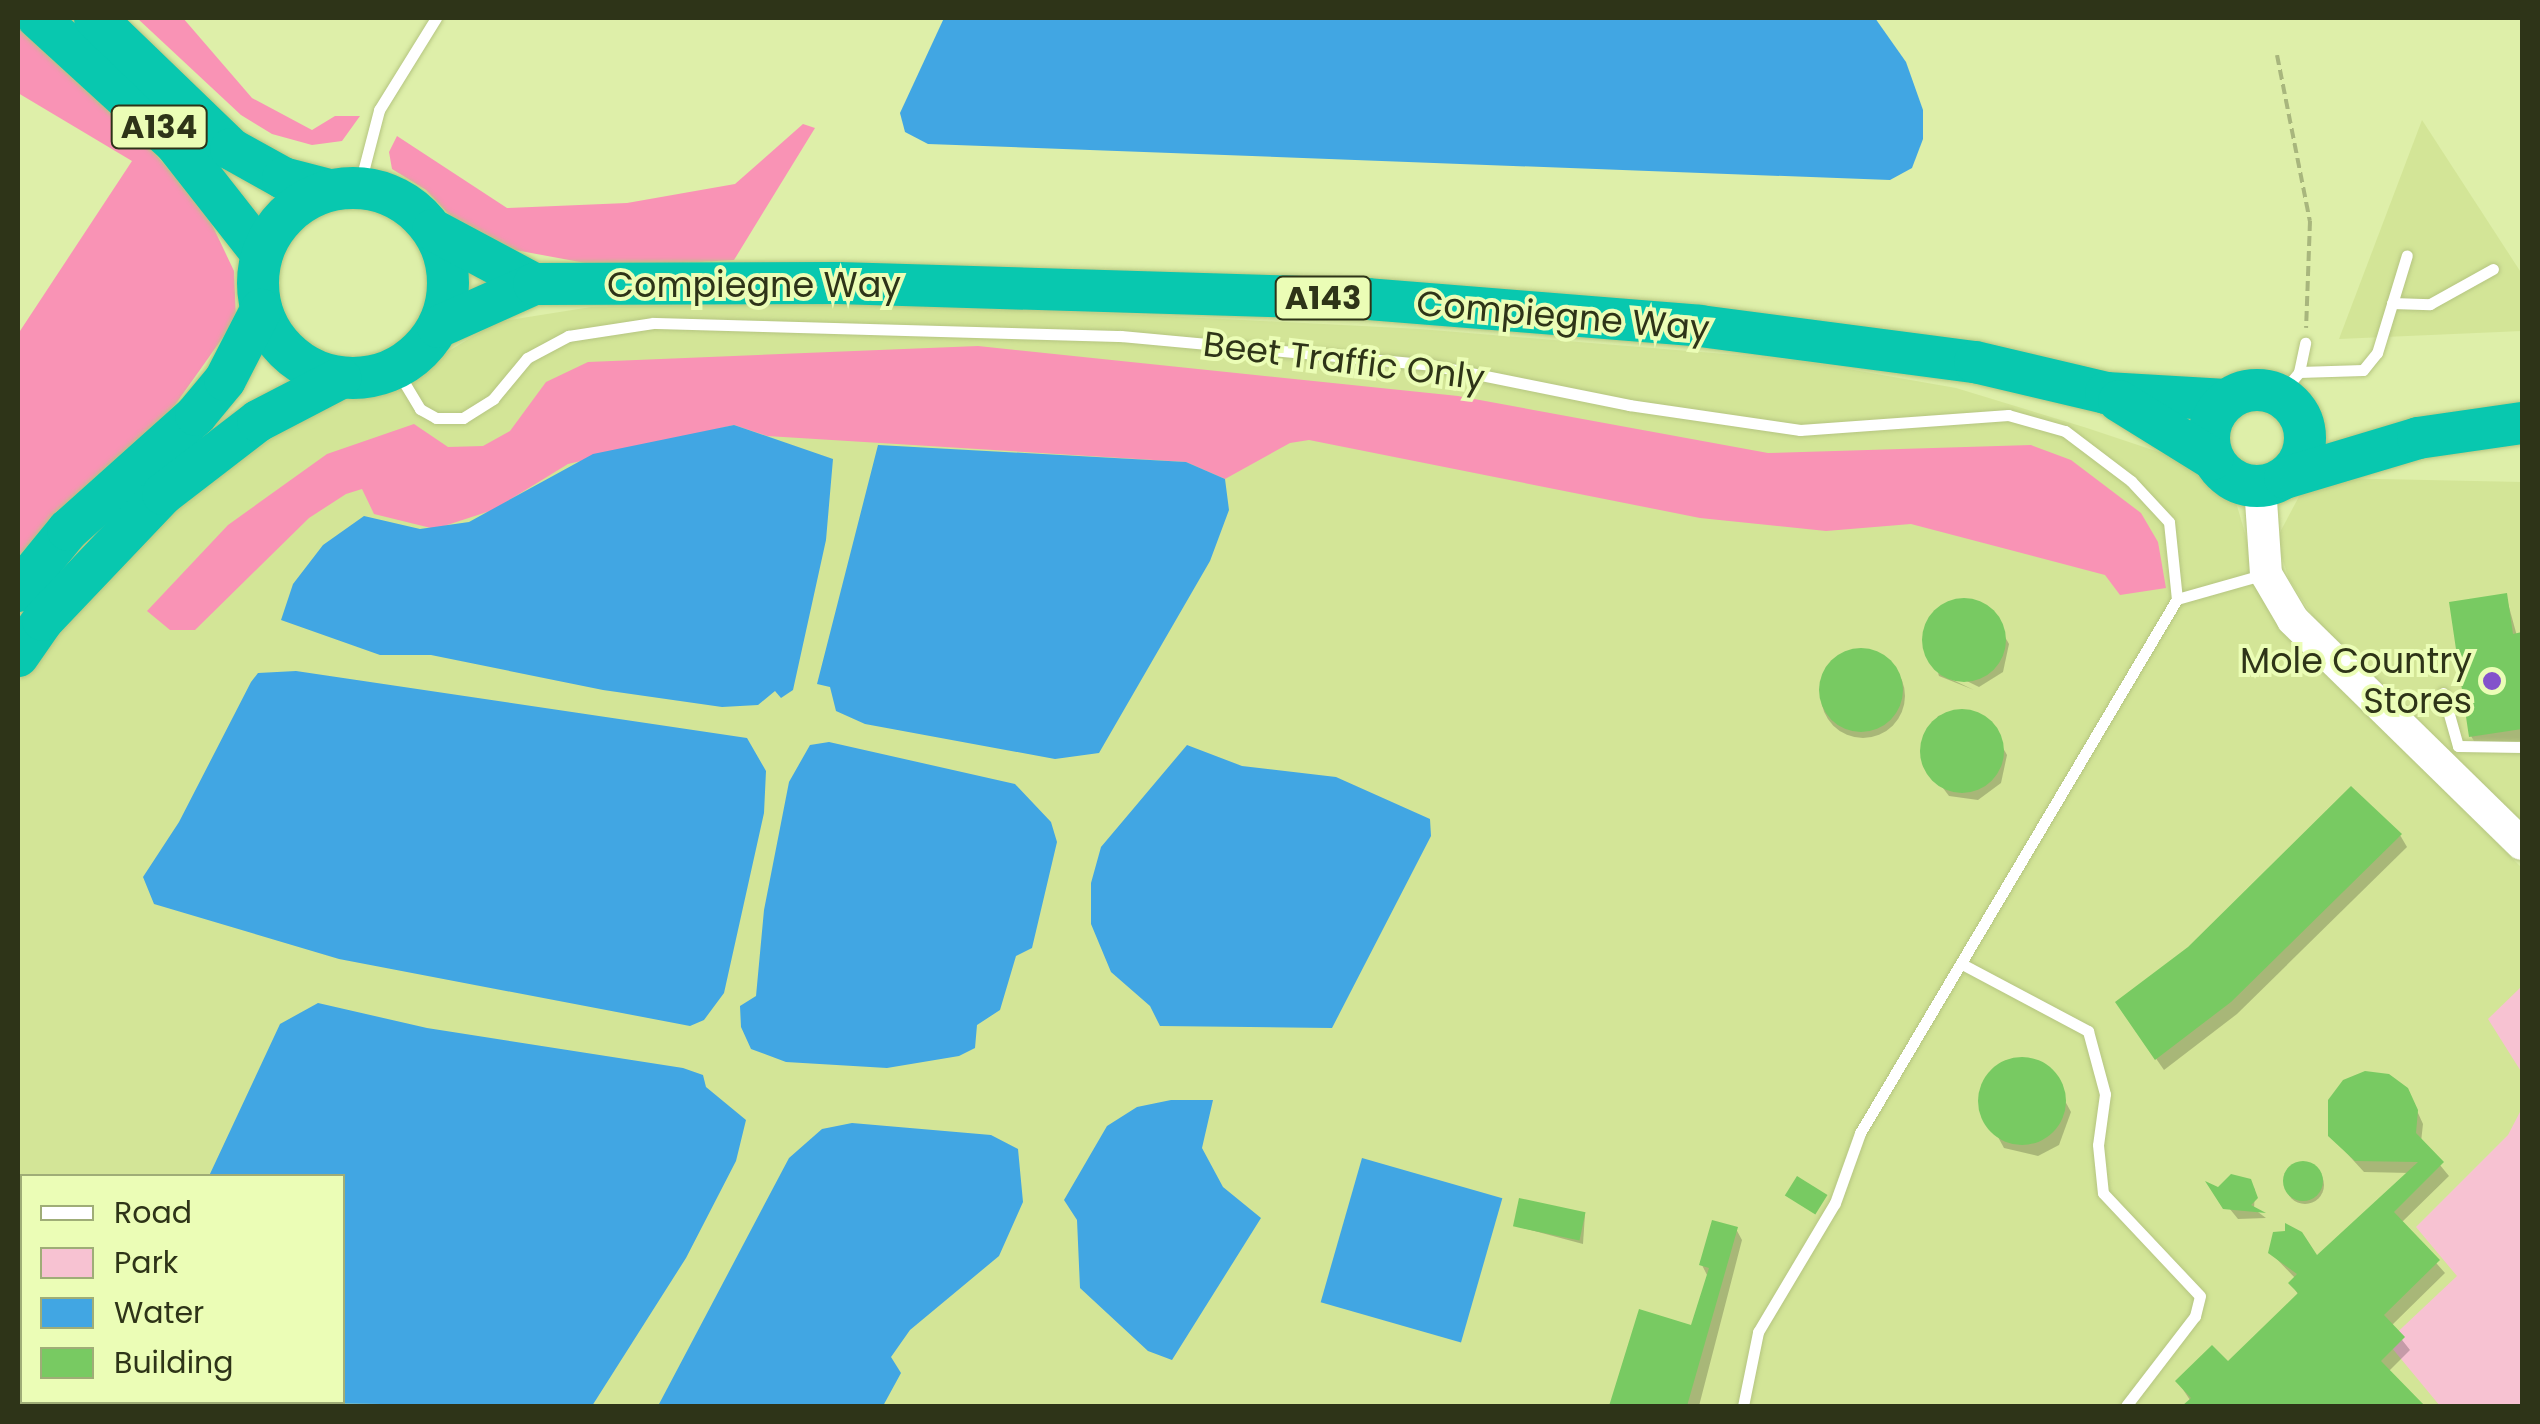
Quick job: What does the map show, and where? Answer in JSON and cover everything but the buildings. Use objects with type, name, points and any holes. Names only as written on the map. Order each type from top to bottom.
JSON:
[{"type":"highway","name":"A134","points":[[38,18],[176,143],[262,254]]},
{"type":"highway","name":"A134","points":[[96,18],[231,149],[283,178],[344,188]]},
{"type":"highway","points":[[18,591],[68,530],[196,414],[225,380],[261,310],[262,254],[276,225],[300,203],[344,188],[414,208],[433,230],[449,278],[438,327],[396,369],[341,378],[258,420],[162,494],[42,620],[18,656]]},
{"type":"highway","name":"Compiegne Way","points":[[433,230],[534,284]]},
{"type":"highway","name":"Compiegne Way","points":[[438,327],[534,284],[838,282],[1368,299],[1718,329],[1975,362],[2106,393],[2226,400]]},
{"type":"highway","points":[[261,310],[291,356],[341,378]]},
{"type":"highway","points":[[2418,438],[2338,429],[2293,393],[2252,390],[2226,400],[2210,427],[2213,458],[2232,480],[2273,482],[2418,438],[2522,423]]},
{"type":"highway","name":"Compiegne Way","points":[[2106,393],[2213,458]]},
{"type":"highway","points":[[2273,482],[2303,455],[2293,393]]},
{"type":"street","points":[[2273,482],[2266,574],[2293,620],[2522,844]]},
{"type":"lane","points":[[344,188],[379,110],[436,18]]},
{"type":"lane","points":[[2293,393],[2363,370],[2377,353],[2407,255]]},
{"type":"lane","points":[[2392,302],[2430,304],[2494,269]]},
{"type":"lane","name":"Beet Traffic Only","points":[[396,369],[420,408],[436,418],[463,418],[494,399],[527,358],[568,336],[652,323],[1122,336],[1431,365],[1630,405],[1800,430],[2008,415],[2065,431],[2144,494],[2169,522],[2177,599]]},
{"type":"lane","points":[[2293,393],[2306,343]]},
{"type":"lane","points":[[1743,1406],[1758,1332],[1835,1203],[1860,1133],[2177,599],[2266,574]]},
{"type":"lane","points":[[2443,694],[2458,746],[2522,746]]},
{"type":"lane","points":[[1962,964],[2088,1031],[2105,1094],[2098,1145],[2104,1193],[2200,1296],[2196,1316],[2126,1406]]},
{"type":"path","points":[[2277,55],[2310,222],[2306,343]]},
{"type":"shaded area","points":[[137,18],[183,18],[252,98],[312,130],[335,116],[360,116],[342,141],[312,145],[272,134],[241,115]]},
{"type":"shaded area","points":[[18,21],[121,114],[207,214],[234,271],[236,319],[175,405],[18,556],[18,334],[132,161],[18,93]]},
{"type":"shaded area","points":[[2422,120],[2522,274],[2522,331],[2339,339]]},
{"type":"shaded area","points":[[803,124],[815,128],[734,260],[607,267],[515,250],[455,221],[426,190],[392,169],[389,152],[397,136],[507,208],[627,203],[735,184]]},
{"type":"shaded area","points":[[910,303],[1420,329],[1797,360],[1956,388],[2168,455],[2235,499],[2254,564],[2303,640],[2387,734],[2522,868],[2522,1406],[18,1406],[18,683],[57,628],[178,506],[348,387],[402,379],[497,322],[591,307]]},
{"type":"shaded area","points":[[978,346],[1458,396],[1768,453],[2031,445],[2071,460],[2141,513],[2158,542],[2166,588],[2120,595],[2105,575],[1911,524],[1826,531],[1700,518],[1309,440],[1290,443],[1225,479],[1186,462],[767,436],[734,425],[568,464],[493,510],[435,529],[374,514],[362,489],[346,494],[309,518],[195,630],[170,630],[147,611],[228,525],[327,454],[414,424],[448,447],[483,446],[510,431],[546,382],[588,362]]},
{"type":"shaded area","points":[[2331,478],[2522,482],[2522,824],[2314,618],[2289,579],[2276,540],[2304,487]]},
{"type":"green space","points":[[2522,986],[2522,1073],[2488,1019]]},
{"type":"green space","points":[[2522,1108],[2522,1406],[2440,1406],[2387,1342],[2457,1276],[2416,1227],[2508,1135]]},
{"type":"water","points":[[944,18],[1875,18],[1906,62],[1923,110],[1923,139],[1912,168],[1890,180],[928,144],[905,132],[900,113]]},
{"type":"water","points":[[734,425],[833,459],[826,540],[793,690],[781,698],[775,691],[758,705],[722,707],[603,690],[431,655],[380,655],[281,620],[293,584],[323,545],[364,516],[420,529],[469,522],[593,454]]},
{"type":"water","points":[[878,445],[1186,462],[1225,479],[1229,510],[1210,561],[1099,753],[1055,759],[865,724],[836,711],[830,687],[817,684]]},
{"type":"water","points":[[296,671],[747,738],[766,771],[764,813],[724,993],[704,1020],[690,1026],[339,959],[154,904],[143,877],[179,822],[251,682],[258,673]]},
{"type":"water","points":[[829,742],[1015,784],[1051,822],[1057,842],[1032,948],[1016,956],[1000,1010],[977,1025],[975,1048],[959,1056],[887,1068],[786,1062],[751,1049],[741,1027],[740,1006],[756,996],[764,910],[789,782],[810,745]]},
{"type":"water","points":[[1187,745],[1242,766],[1336,777],[1430,819],[1431,836],[1332,1028],[1160,1026],[1150,1006],[1111,972],[1091,924],[1091,883],[1101,847]]},
{"type":"water","points":[[318,1003],[427,1028],[683,1068],[703,1075],[706,1087],[746,1120],[736,1161],[686,1258],[592,1406],[345,1404],[345,1174],[210,1174],[280,1024]]},
{"type":"water","points":[[1171,1100],[1213,1100],[1202,1148],[1223,1187],[1261,1218],[1172,1360],[1148,1351],[1080,1288],[1077,1220],[1064,1200],[1107,1126],[1137,1107]]},
{"type":"water","points":[[852,1123],[991,1135],[1018,1149],[1023,1202],[999,1256],[910,1330],[891,1357],[901,1373],[883,1406],[658,1406],[789,1158],[822,1129]]},
{"type":"water","points":[[1362,1158],[1502,1198],[1461,1342],[1321,1302]]},
{"type":"place","name":"Mole Country Stores","points":[[2492,681]]}]
